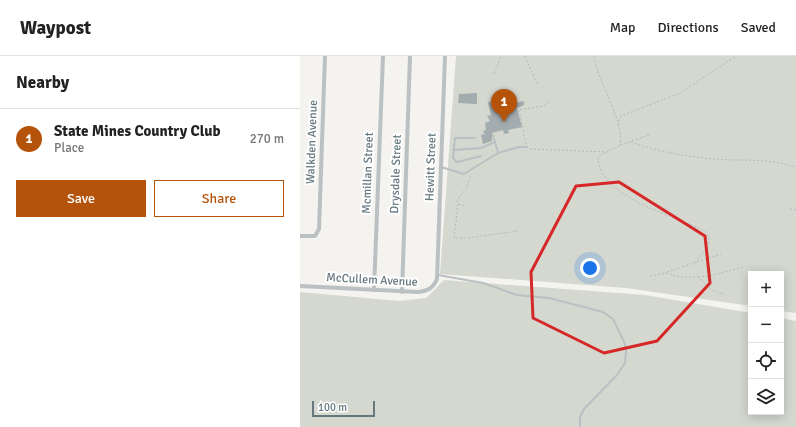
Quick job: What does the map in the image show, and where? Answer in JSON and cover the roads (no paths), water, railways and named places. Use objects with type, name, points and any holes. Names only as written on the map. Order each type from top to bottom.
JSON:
[{"type":"street","name":"Walkden Avenue","points":[[300,236],[316,236],[320,229],[325,56]]},
{"type":"street","name":"Mcmillan Street","points":[[374,290],[382,56]]},
{"type":"street","name":"Drysdale Street","points":[[402,292],[410,56]]},
{"type":"street","name":"Hewitt Street","points":[[437,277],[446,56]]},
{"type":"street","name":"McCullem Avenue","points":[[300,286],[402,292],[427,290],[434,284],[437,277]]},
{"type":"lane","points":[[493,135],[498,153]]},
{"type":"lane","points":[[475,138],[455,138],[453,150],[454,158],[457,162],[481,156]]},
{"type":"lane","points":[[453,150],[482,148],[495,142]]},
{"type":"lane","points":[[441,167],[464,174],[498,153],[515,148],[527,147]]},
{"type":"lane","points":[[437,277],[483,283],[517,295],[549,298],[603,312],[614,319],[625,344],[625,363],[617,375],[581,412],[580,427]]},
{"type":"place","name":"State Mines Country Club","points":[[504,122]]}]
